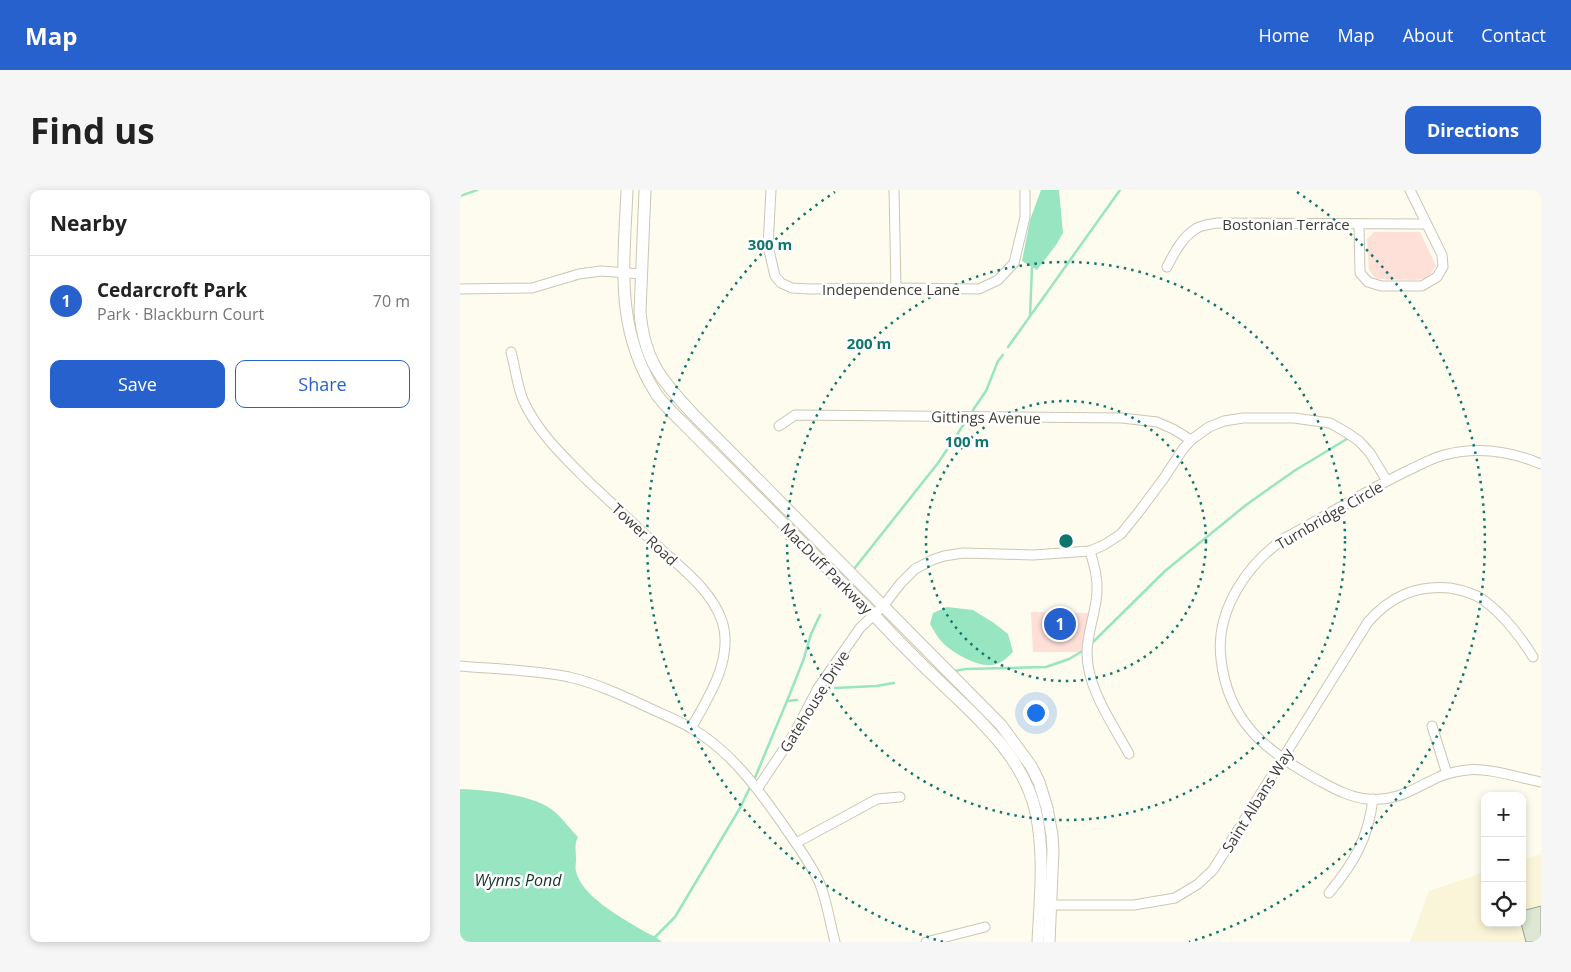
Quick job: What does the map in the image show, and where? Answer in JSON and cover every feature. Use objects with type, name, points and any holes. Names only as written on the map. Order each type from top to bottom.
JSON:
[{"type":"street","name":"MacDuff Parkway","points":[[627,190],[624,272],[625,307],[630,333],[642,368],[658,396],[683,423],[1002,745],[1022,775],[1032,799],[1040,837],[1049,942]]},
{"type":"street","name":"MacDuff Parkway","points":[[644,190],[641,274],[642,328],[656,369],[668,388],[1001,725],[1031,766],[1044,795],[1052,836],[1045,905],[1038,942]]},
{"type":"street","name":"Independence Lane","points":[[770,190],[768,246],[775,276],[781,283],[792,288],[809,290],[979,289],[998,280],[1014,263],[1025,216],[1025,190]]},
{"type":"street","points":[[894,190],[896,288]]},
{"type":"street","points":[[1358,224],[1360,273],[1368,282],[1381,286],[1422,286],[1437,277],[1443,267],[1442,255],[1410,190]]},
{"type":"street","name":"Bostonian Terrace","points":[[1167,267],[1174,252],[1188,235],[1198,227],[1217,223],[1426,224]]},
{"type":"street","points":[[460,289],[532,288],[579,274],[601,271],[641,274]]},
{"type":"street","name":"Tower Road","points":[[511,352],[522,398],[545,436],[580,472],[700,585],[716,608],[722,622],[724,634],[722,664],[705,704],[691,728]]},
{"type":"street","name":"Gittings Avenue","points":[[779,426],[795,415],[1122,418],[1157,422],[1191,440]]},
{"type":"street","points":[[1129,754],[1096,690],[1087,653],[1097,594],[1097,580],[1090,551],[1121,534],[1191,440],[1209,427],[1224,421],[1243,418],[1294,418],[1330,423],[1358,440],[1370,453],[1387,482]]},
{"type":"street","name":"Turnbridge Circle","points":[[1541,464],[1507,452],[1488,450],[1467,451],[1443,455],[1387,482],[1285,538],[1270,549],[1254,565],[1237,588],[1228,608],[1220,639],[1224,678],[1232,702],[1245,724],[1262,744],[1343,794],[1367,799],[1396,798],[1447,774],[1469,769],[1501,773],[1541,782]]},
{"type":"street","name":"Gatehouse Drive","points":[[757,788],[794,734],[818,688],[860,628],[883,606],[915,569],[932,560],[962,553],[1033,555],[1090,551]]},
{"type":"street","name":"Saint Albans Way","points":[[1045,905],[1134,904],[1175,898],[1198,884],[1213,870],[1368,622],[1385,605],[1397,598],[1414,591],[1432,587],[1459,589],[1482,599],[1522,640],[1533,657]]},
{"type":"street","points":[[460,666],[571,678],[611,690],[691,728],[723,752],[743,772],[770,805],[796,843],[820,884],[835,942]]},
{"type":"street","points":[[1432,726],[1447,774]]},
{"type":"street","points":[[796,843],[877,799],[900,797]]},
{"type":"street","points":[[1329,893],[1354,860],[1364,839],[1372,799]]},
{"type":"street","points":[[926,942],[985,926]]},
{"type":"shaded area","points":[[1374,232],[1420,232],[1436,266],[1428,278],[1416,280],[1376,279],[1369,270],[1367,239]]},
{"type":"shaded area","points":[[1031,612],[1091,613],[1084,652],[1033,652]]},
{"type":"shaded area","points":[[1541,854],[1541,942],[1410,942],[1429,891],[1481,873],[1481,927],[1526,927],[1526,859]]},
{"type":"water","points":[[1041,190],[1059,190],[1063,233],[1037,270],[1022,261],[1030,220]]},
{"type":"water","points":[[947,607],[973,610],[994,623],[1008,634],[1013,652],[1006,659],[994,665],[985,665],[954,652],[941,641],[930,624],[933,613]]},
{"type":"water","name":"Wynns Pond","points":[[460,789],[520,796],[551,809],[578,837],[576,845],[576,870],[579,880],[586,889],[614,913],[662,942],[460,942]]},
{"type":"building","points":[[1541,906],[1541,942],[1526,942],[1522,927],[1526,927],[1526,910]]},
{"type":"waterway","points":[[460,196],[477,190]]},
{"type":"waterway","points":[[1008,347],[1120,190]]},
{"type":"waterway","points":[[1030,316],[1032,267]]},
{"type":"waterway","points":[[973,410],[986,391],[998,361],[1003,355]]},
{"type":"waterway","points":[[854,569],[938,463],[964,424]]},
{"type":"waterway","points":[[1090,645],[1165,571],[1246,505],[1294,471],[1350,437]]},
{"type":"waterway","points":[[754,780],[820,615]]},
{"type":"waterway","points":[[955,671],[965,669],[1046,667],[1069,659],[1086,649]]},
{"type":"waterway","points":[[835,688],[894,683]]},
{"type":"waterway","points":[[787,701],[797,700]]},
{"type":"waterway","points":[[655,937],[675,917],[740,808],[751,785]]},
{"type":"place","name":"Cedarcroft Park","points":[[1060,624]]}]
